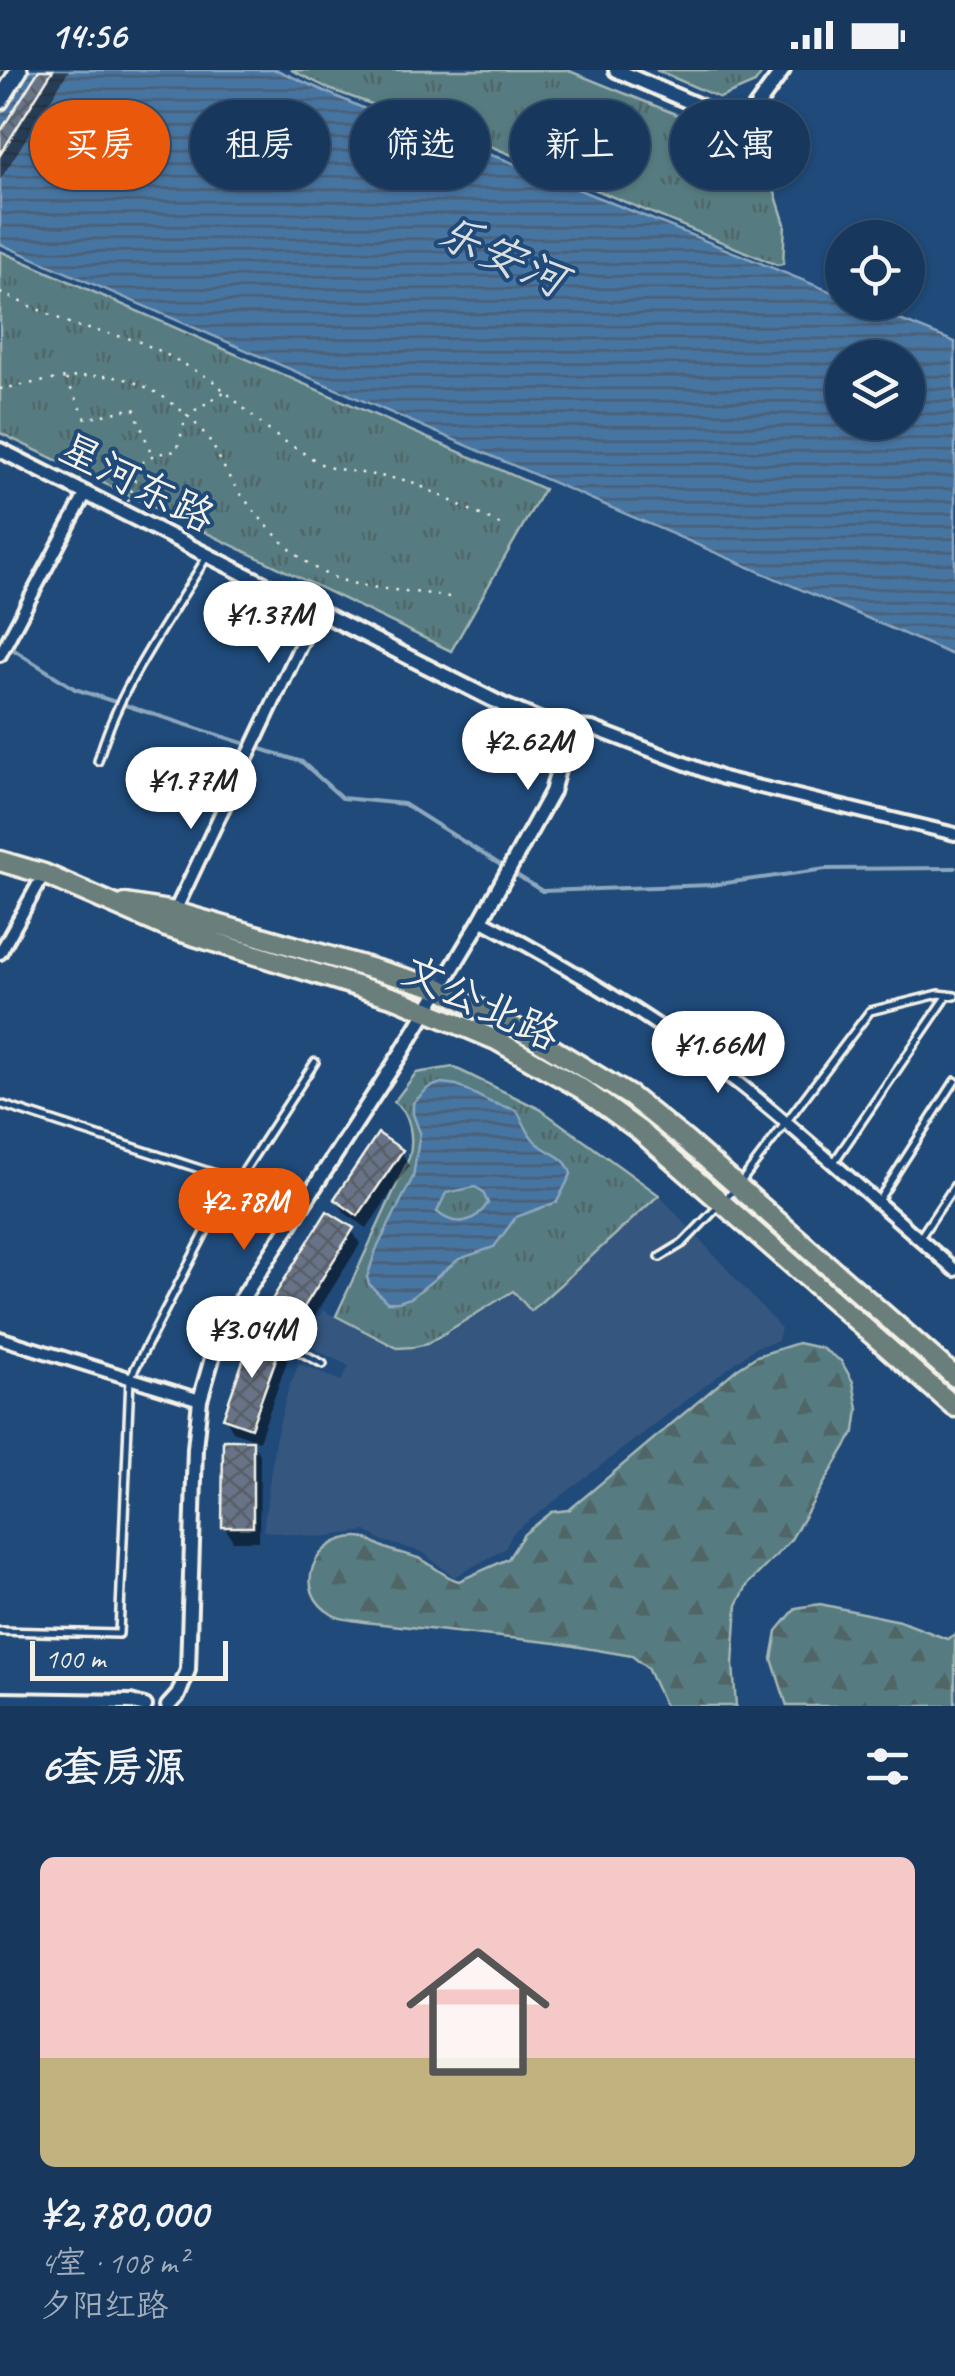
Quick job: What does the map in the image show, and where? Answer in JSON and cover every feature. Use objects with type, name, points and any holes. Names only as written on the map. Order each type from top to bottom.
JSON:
[{"type":"main road","points":[[0,101],[19,70]]},
{"type":"main road","name":"文公北路","points":[[0,861],[44,874],[113,903],[151,906],[171,919],[426,1009],[496,1040],[582,1090],[640,1131],[955,1408]]},
{"type":"main road","name":"文公北路","points":[[171,919],[439,988],[533,1038],[630,1096],[955,1377]]},
{"type":"street","points":[[616,70],[743,126],[783,70]]},
{"type":"street","name":"星河东路","points":[[0,450],[503,705],[568,732]]},
{"type":"street","points":[[1,654],[86,494]]},
{"type":"street","points":[[171,919],[316,610]]},
{"type":"street","points":[[168,1706],[188,1670],[195,1448],[200,1400],[219,1334],[402,1052],[481,920],[552,792],[568,732],[577,727],[592,728],[723,778],[955,834]]},
{"type":"street","points":[[0,953],[44,874]]},
{"type":"street","points":[[481,920],[552,958],[677,1040],[786,1124],[955,1270]]},
{"type":"street","points":[[0,1338],[200,1400]]},
{"type":"street","points":[[0,1700],[131,1702],[145,1706]]},
{"type":"lane","points":[[98,760],[125,696],[208,555]]},
{"type":"lane","points":[[660,1257],[683,1243],[738,1186],[870,1011],[902,1002],[952,996]]},
{"type":"lane","points":[[832,1165],[952,996]]},
{"type":"lane","points":[[0,1631],[119,1634],[130,1378],[209,1225],[316,1062]]},
{"type":"lane","points":[[876,1203],[955,1081]]},
{"type":"lane","points":[[0,1104],[237,1182]]},
{"type":"lane","points":[[919,1239],[955,1184]]},
{"type":"lane","points":[[230,1315],[322,1364]]},
{"type":"path","points":[[0,292],[76,326],[158,350],[211,379],[273,434],[326,467],[410,481],[505,527]]},
{"type":"path","points":[[0,389],[65,377],[111,376],[146,388],[186,416],[208,439],[261,520],[316,569],[348,584],[454,598]]},
{"type":"path","points":[[65,377],[86,419],[134,408],[151,454]]},
{"type":"path","points":[[124,513],[142,460],[151,454],[177,450],[186,416],[224,391]]},
{"type":"shaded area","points":[[660,1196],[781,1328],[778,1341],[756,1347],[513,1533],[505,1549],[454,1577],[422,1552],[383,1541],[366,1531],[321,1537],[263,1531],[275,1440],[299,1363],[341,1381],[349,1366],[302,1343],[323,1310],[395,1349],[428,1346],[513,1293],[531,1312]]},
{"type":"green space","points":[[291,70],[567,70],[641,100],[510,100],[510,154],[490,146],[490,100],[360,100]]},
{"type":"green space","points":[[656,70],[764,70],[755,83],[720,98]]},
{"type":"green space","points":[[650,104],[670,112],[670,190],[774,190],[785,224],[783,264],[777,265],[596,190],[650,190]]},
{"type":"green space","points":[[0,251],[544,489],[451,651],[0,433]]},
{"type":"green space","points":[[453,1067],[540,1109],[659,1195],[531,1311],[513,1291],[427,1344],[397,1348],[336,1316],[409,1158],[410,1127],[394,1102],[416,1073]]},
{"type":"green space","points":[[798,1343],[821,1348],[841,1361],[853,1382],[858,1409],[855,1431],[790,1541],[748,1584],[737,1605],[733,1664],[736,1706],[665,1706],[647,1668],[632,1656],[556,1643],[344,1619],[320,1605],[313,1593],[313,1567],[330,1545],[343,1539],[366,1538],[418,1558],[459,1581],[508,1559],[524,1534],[552,1512],[569,1510],[738,1368],[757,1356]]},
{"type":"green space","points":[[820,1604],[900,1621],[947,1639],[955,1634],[955,1706],[787,1706],[772,1659],[777,1631],[796,1608]]},
{"type":"water","name":"乐安河","points":[[0,70],[277,70],[350,102],[350,190],[490,190],[490,155],[510,162],[510,190],[580,190],[825,289],[825,320],[900,320],[955,342],[955,656],[0,244]]},
{"type":"water","points":[[441,1083],[457,1085],[516,1110],[534,1140],[565,1162],[571,1174],[557,1202],[516,1217],[494,1247],[459,1259],[411,1298],[387,1302],[367,1277],[376,1250],[413,1177],[420,1133],[413,1103],[428,1088]],"holes":[[[475,1187],[488,1203],[471,1219],[451,1220],[437,1212],[446,1193]]]},
{"type":"building","points":[[39,70],[53,70],[34,100],[30,100],[30,107],[0,155],[0,132]]},
{"type":"building","points":[[378,1133],[403,1150],[358,1216],[334,1199]]},
{"type":"building","points":[[327,1211],[354,1228],[289,1331],[263,1314]]},
{"type":"building","points":[[252,1335],[281,1345],[251,1428],[223,1418]]},
{"type":"building","points":[[223,1440],[253,1440],[253,1527],[222,1527]]},
{"type":"waterway","points":[[0,641],[75,689],[302,762],[342,798],[404,804],[542,891],[711,885],[826,869],[955,868]]}]
